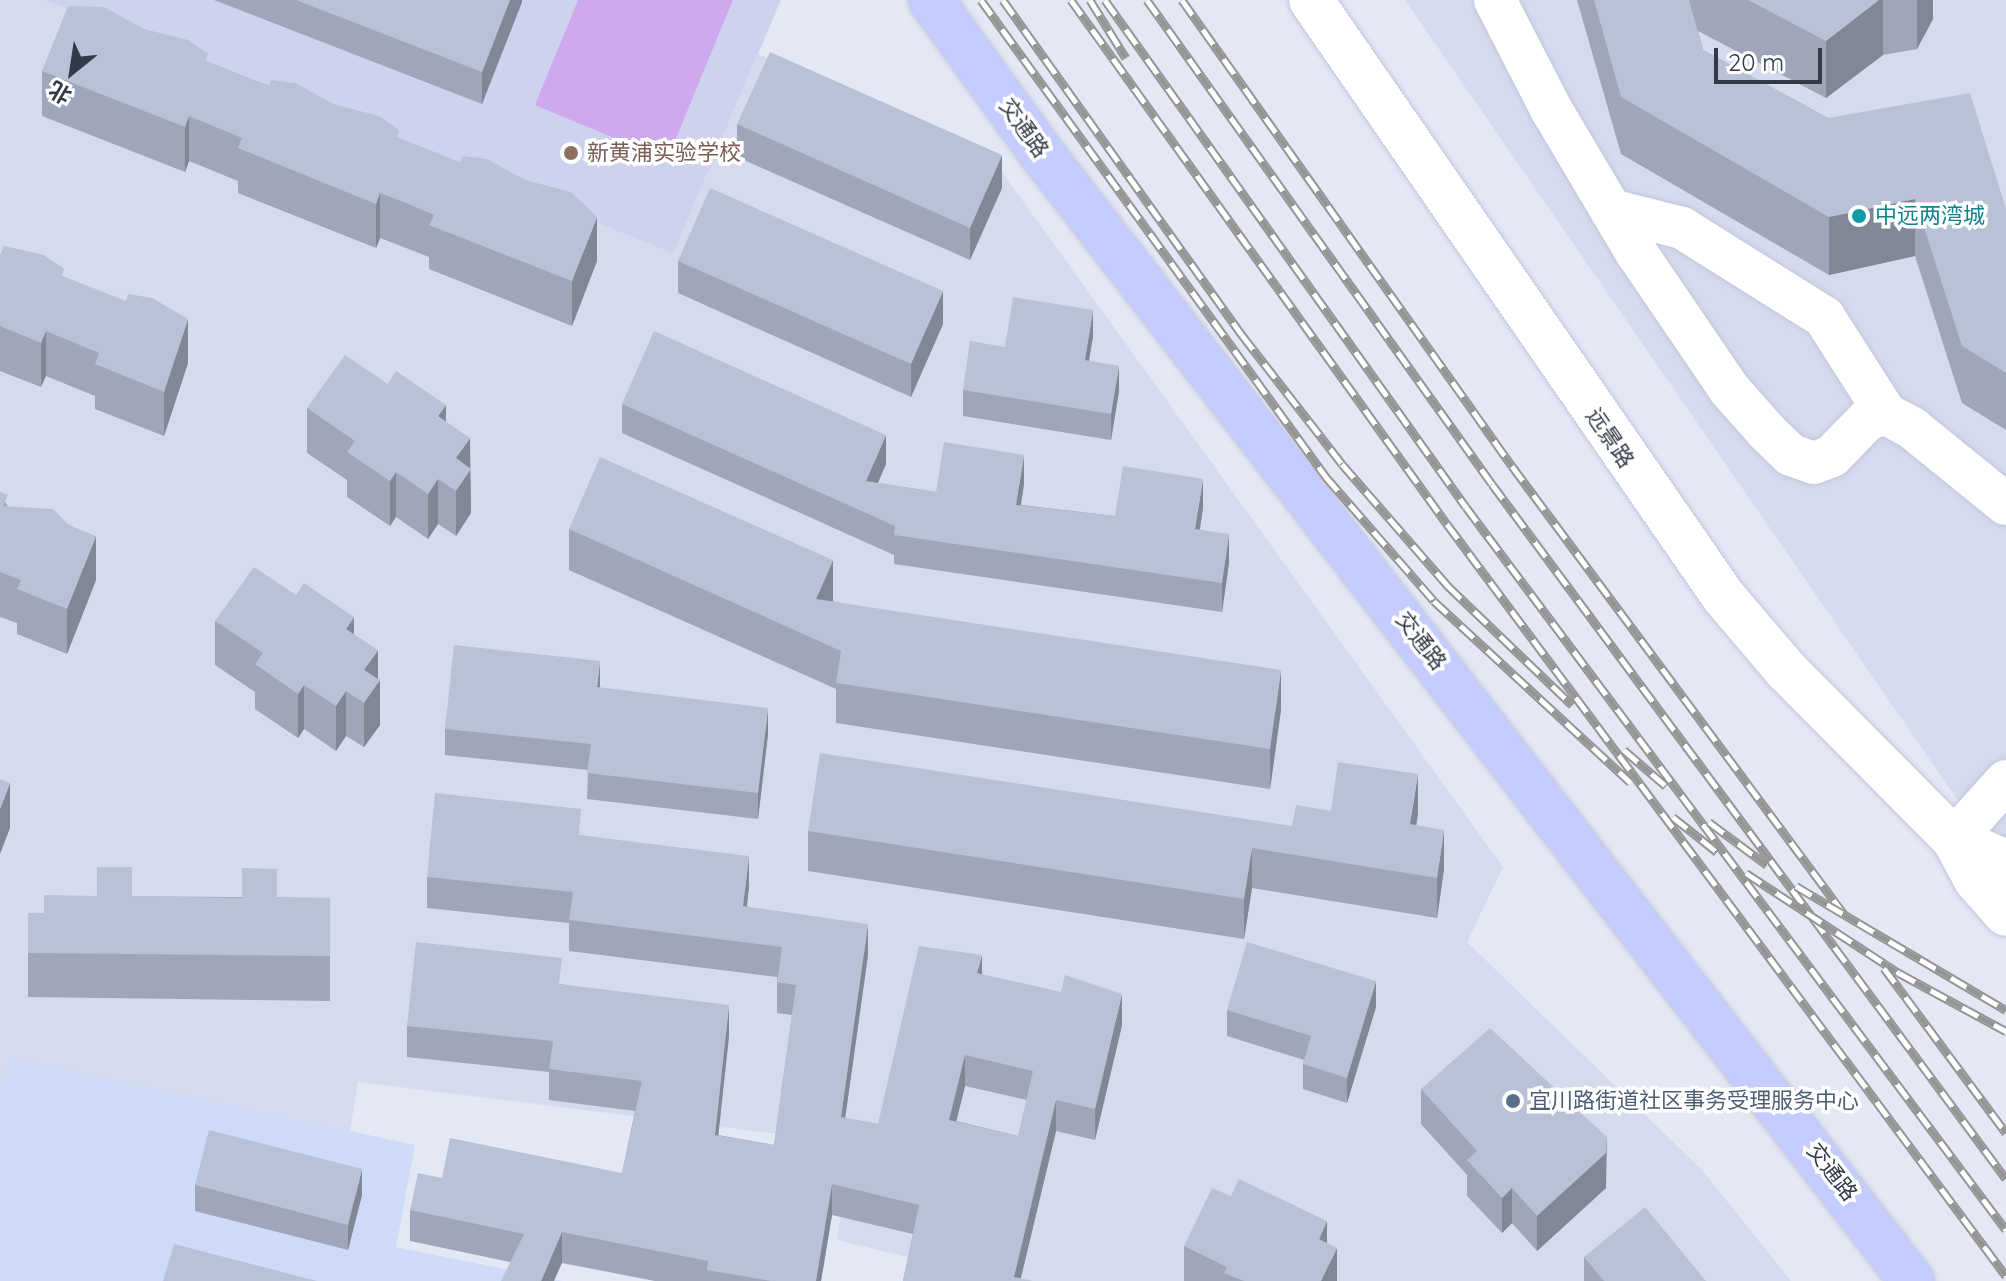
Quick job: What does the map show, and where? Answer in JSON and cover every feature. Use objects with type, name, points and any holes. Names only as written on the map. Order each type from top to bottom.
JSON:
[{"type":"main road","name":"交通路","points":[[931,0],[1039,150],[1912,1281]]},
{"type":"street","name":"远景路","points":[[1311,0],[1723,596],[1797,682],[1954,839],[1976,880],[2006,914]]},
{"type":"street","points":[[1495,0],[1611,210],[1729,389],[1791,455],[1814,463],[1832,456],[1868,419],[1886,414]]},
{"type":"street","points":[[1611,210],[1682,228],[1824,317],[1861,367],[1886,414],[1912,428],[2006,504]]},
{"type":"street","points":[[1954,839],[2006,781]]},
{"type":"street","name":"远景路","points":[[1954,839],[2006,862]]},
{"type":"shaded area","points":[[0,0],[45,0],[673,252],[758,54],[989,154],[1503,867],[1467,942],[1702,1170],[1791,1281],[1008,1281],[837,1240],[852,1143],[358,1082],[350,1131],[11,1059],[0,1087]]},
{"type":"shaded area","name":"新黄浦实验学校","points":[[45,0],[781,0],[673,253]]},
{"type":"shaded area","points":[[578,0],[733,0],[667,160],[535,105]]},
{"type":"shaded area","name":"中远两湾城","points":[[1405,0],[2006,0],[2006,861],[1995,854]]},
{"type":"shaded area","points":[[10,1058],[415,1145],[396,1247],[562,1281],[0,1281],[0,1087]]},
{"type":"building","points":[[296,0],[510,0],[482,72]]},
{"type":"building","points":[[1594,0],[1689,0],[1703,50],[1828,118],[1970,93],[2006,209],[2006,373],[1962,346],[1915,199],[1829,217],[1621,97]]},
{"type":"building","points":[[1748,0],[1879,0],[1826,41]]},
{"type":"building","points":[[68,6],[104,7],[144,29],[188,40],[208,54],[205,61],[269,86],[271,80],[296,83],[333,104],[379,116],[399,130],[397,137],[460,162],[463,156],[487,159],[525,180],[571,192],[597,217],[572,281],[429,225],[434,215],[406,203],[380,193],[376,204],[238,148],[242,138],[189,116],[185,127],[42,71]]},
{"type":"building","points":[[770,52],[1002,155],[970,228],[737,124]]},
{"type":"building","points":[[710,188],[943,291],[911,364],[678,261]]},
{"type":"building","points":[[4,246],[44,255],[64,269],[62,276],[126,301],[128,294],[152,298],[188,319],[164,392],[95,364],[99,353],[46,331],[41,343],[0,326],[0,255]]},
{"type":"building","points":[[1013,297],[1093,310],[1085,360],[1119,366],[1111,414],[963,390],[970,341],[1005,347]]},
{"type":"building","points":[[654,331],[886,435],[866,481],[936,492],[944,442],[1024,455],[1016,505],[1115,516],[1123,466],[1203,479],[1195,529],[1229,534],[1222,583],[894,535],[895,526],[622,404]]},
{"type":"building","points":[[345,355],[388,384],[396,371],[446,405],[438,416],[470,438],[456,458],[471,469],[456,491],[438,479],[428,494],[396,472],[390,481],[347,452],[355,441],[307,408]]},
{"type":"building","points":[[600,457],[833,560],[816,599],[1281,670],[1270,749],[836,683],[841,651],[569,529]]},
{"type":"building","points":[[0,492],[8,495],[3,506],[53,509],[69,525],[96,536],[67,609],[17,589],[21,580],[0,572]]},
{"type":"building","points":[[254,567],[296,595],[304,583],[354,617],[346,629],[378,650],[364,670],[380,680],[364,703],[346,691],[336,706],[304,685],[298,694],[255,664],[263,653],[215,621]]},
{"type":"building","points":[[454,645],[600,661],[597,687],[768,708],[758,793],[587,773],[591,744],[445,729]]},
{"type":"building","points":[[820,753],[1292,826],[1296,805],[1331,811],[1338,762],[1418,774],[1410,824],[1444,830],[1437,878],[1252,848],[1244,899],[808,831]]},
{"type":"building","points":[[0,779],[10,783],[0,809]]},
{"type":"building","points":[[435,793],[581,809],[579,835],[749,856],[743,906],[868,924],[841,1117],[878,1124],[919,946],[982,955],[977,973],[1061,992],[1065,975],[1122,994],[1095,1109],[1056,1100],[1014,1277],[1033,1281],[903,1281],[919,1205],[832,1184],[816,1281],[771,1281],[707,1270],[708,1261],[562,1232],[541,1281],[501,1281],[524,1234],[410,1210],[418,1173],[442,1178],[450,1138],[622,1173],[642,1081],[549,1069],[553,1041],[407,1026],[416,942],[562,958],[559,984],[729,1005],[715,1135],[774,1145],[796,985],[777,982],[782,947],[569,920],[573,892],[427,877]],"holes":[[[965,1055],[1033,1071],[1018,1136],[949,1120]]]},
{"type":"building","points":[[97,867],[132,867],[132,896],[242,898],[242,868],[277,869],[277,898],[330,898],[330,956],[28,953],[28,913],[44,913],[44,895],[97,896]]},
{"type":"building","points":[[1247,942],[1376,981],[1347,1078],[1303,1064],[1311,1036],[1227,1010]]},
{"type":"building","points":[[1490,1028],[1607,1137],[1606,1153],[1537,1216],[1512,1188],[1502,1198],[1467,1160],[1477,1151],[1421,1089]]},
{"type":"building","points":[[209,1130],[362,1169],[348,1225],[195,1185]]},
{"type":"building","points":[[1239,1179],[1327,1221],[1319,1239],[1337,1248],[1321,1281],[1244,1281],[1224,1273],[1227,1267],[1184,1246],[1212,1188],[1231,1196]]},
{"type":"building","points":[[1645,1207],[1706,1281],[1604,1281],[1584,1257]]},
{"type":"building","points":[[174,1244],[317,1281],[163,1281]]},
{"type":"railway","points":[[981,0],[1326,477],[1434,601],[1630,782]]},
{"type":"railway","points":[[1003,0],[1242,335],[1342,464],[1448,586],[1572,705]]},
{"type":"railway","points":[[1071,0],[1447,524],[2006,1276]]},
{"type":"railway","points":[[1090,0],[1126,58]]},
{"type":"railway","points":[[1105,0],[1466,507],[2006,1230]]},
{"type":"railway","points":[[1147,0],[1492,484],[2006,1179]]},
{"type":"railway","points":[[1182,0],[1512,466],[1844,914]]},
{"type":"railway","points":[[1624,750],[1666,786]]},
{"type":"railway","points":[[1673,817],[1717,852]]},
{"type":"railway","points":[[1709,822],[1767,865]]},
{"type":"railway","points":[[1746,873],[1899,973],[2006,1031]]},
{"type":"railway","points":[[1796,886],[2006,1010]]},
{"type":"railway","points":[[1884,968],[2006,1133]]},
{"type":"place","name":"新黄浦实验学校","points":[[571,153]]},
{"type":"place","name":"中远两湾城","points":[[1859,216]]},
{"type":"place","name":"宜川路街道社区事务受理服务中心","points":[[1513,1101]]}]
